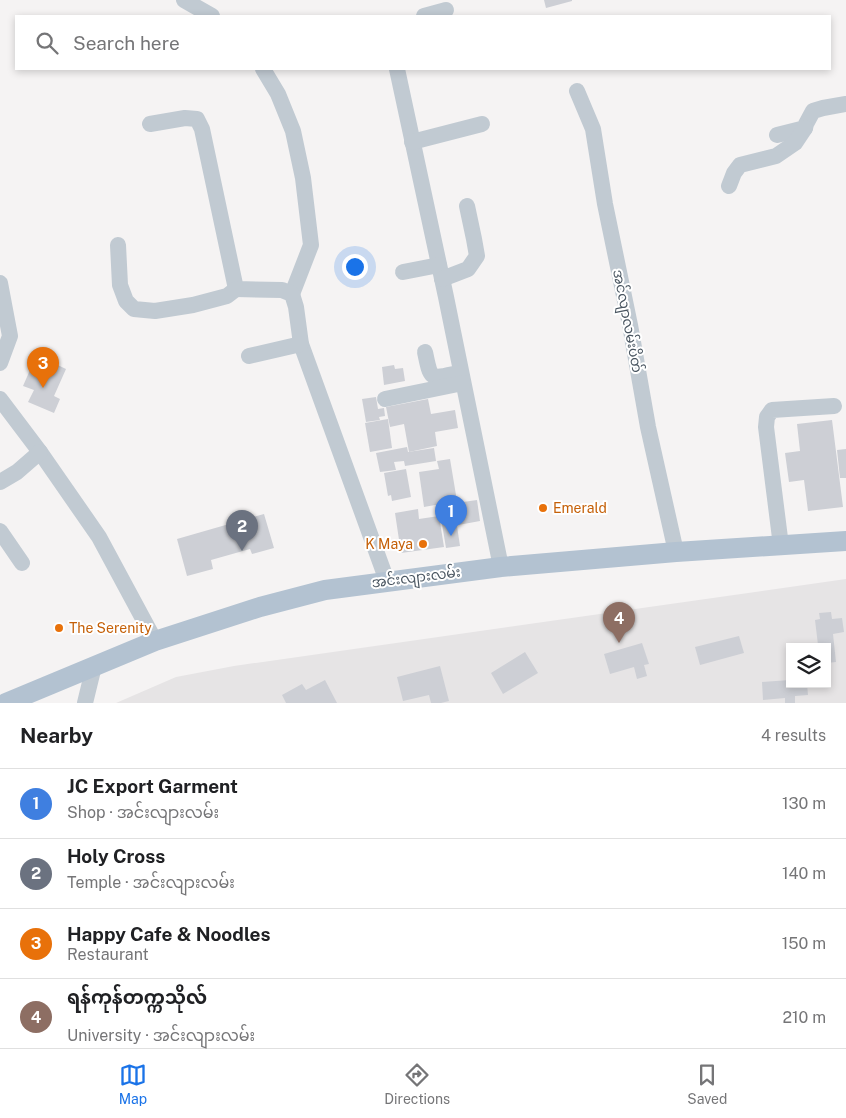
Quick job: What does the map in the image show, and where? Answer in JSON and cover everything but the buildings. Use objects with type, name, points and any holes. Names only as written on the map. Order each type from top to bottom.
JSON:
[{"type":"main road","name":"အင်းလျားလမ်း","points":[[6,703],[155,641],[260,607],[325,590],[501,567],[676,552],[846,541]]},
{"type":"street","points":[[184,0],[210,15]]},
{"type":"street","points":[[428,15],[446,10]]},
{"type":"street","points":[[264,70],[278,94],[293,131],[304,188],[311,245],[292,294],[296,307],[301,344],[387,581]]},
{"type":"street","points":[[396,70],[501,567]]},
{"type":"street","name":"အင်လျာလမ်းပိတ်","points":[[576,91],[593,129],[648,427],[676,552]]},
{"type":"street","points":[[729,186],[734,173],[740,165],[776,156],[795,143],[813,111],[846,104]]},
{"type":"street","points":[[150,124],[184,118],[197,119],[202,128],[236,288]]},
{"type":"street","points":[[412,142],[482,124]]},
{"type":"street","points":[[777,135],[805,128]]},
{"type":"street","points":[[403,272],[440,272],[468,269],[477,256],[466,206]]},
{"type":"street","points":[[118,245],[120,284],[126,301],[134,309],[155,311],[193,306],[227,296],[236,288],[282,290],[292,294]]},
{"type":"street","points":[[0,283],[10,336],[0,362]]},
{"type":"street","points":[[249,356],[301,344]]},
{"type":"street","points":[[425,352],[430,372],[433,376],[462,378]]},
{"type":"street","points":[[385,399],[462,378]]},
{"type":"street","points":[[0,399],[40,452],[99,537],[155,641]]},
{"type":"street","points":[[781,546],[766,427],[767,417],[772,410],[834,406]]},
{"type":"street","points":[[0,482],[17,472],[40,452]]},
{"type":"street","points":[[0,531],[22,563]]},
{"type":"street","points":[[85,703],[94,666]]},
{"type":"shaded area","points":[[846,579],[846,703],[116,703],[176,677],[234,666]]},
{"type":"place","name":"Happy Cafe & Noodles","points":[[43,388]]},
{"type":"place","name":"Emerald","points":[[543,508]]},
{"type":"place","name":"JC Export Garment","points":[[451,536]]},
{"type":"place","name":"K Maya","points":[[423,544]]},
{"type":"place","name":"Holy Cross","points":[[242,551]]},
{"type":"place","name":"The Serenity","points":[[59,628]]},
{"type":"place","name":"ရန်ကုန်တက္ကသိုလ်","points":[[619,643]]}]
